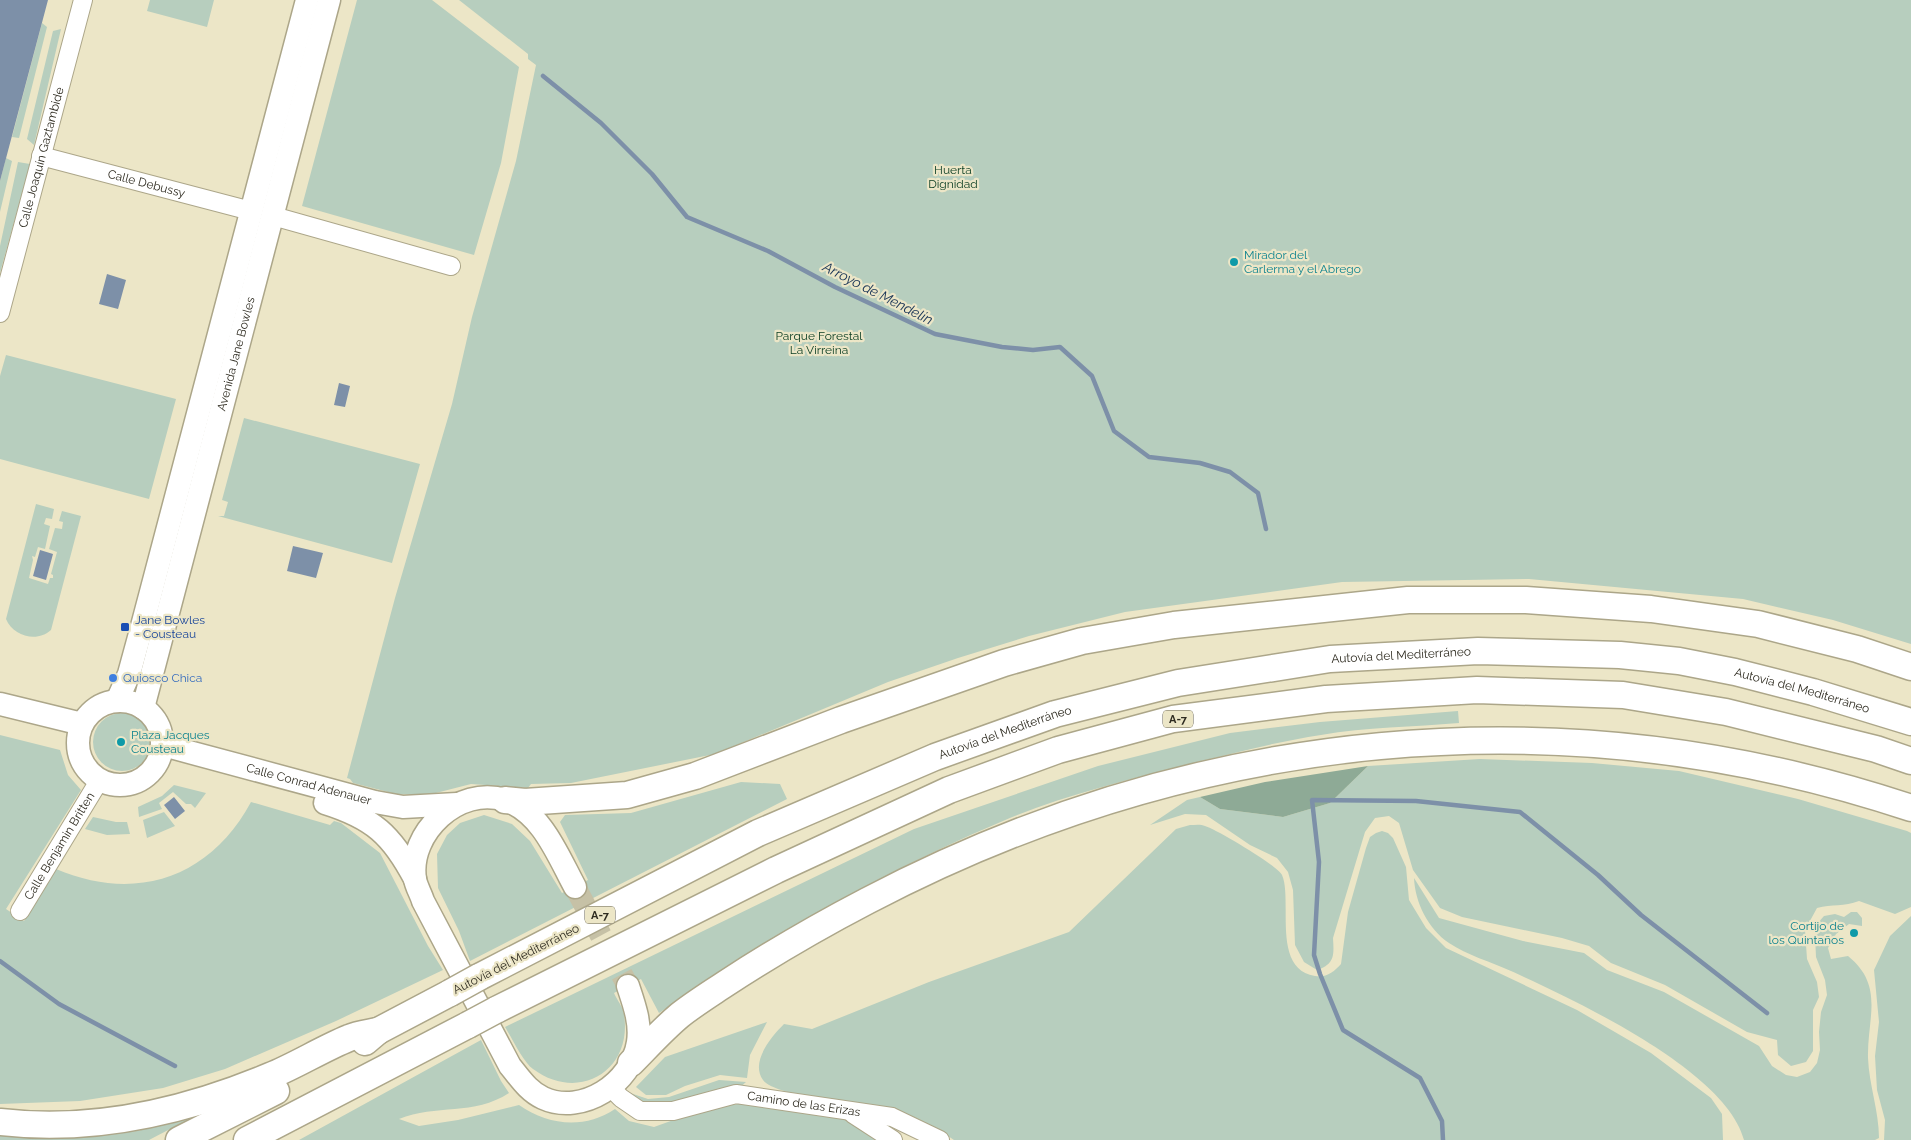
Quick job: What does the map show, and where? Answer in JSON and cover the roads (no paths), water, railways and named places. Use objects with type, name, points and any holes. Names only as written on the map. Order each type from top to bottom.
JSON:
[{"type":"highway","points":[[505,800],[525,802],[627,795],[695,776],[842,720],[1004,663],[1082,641],[1174,625],[1408,600],[1526,600],[1651,609],[1758,624],[1857,649],[1911,667]]},
{"type":"highway","name":"Autovía del Mediterráneo","points":[[179,1140],[356,1050],[378,1031],[758,833],[935,757],[1055,714],[1178,683],[1330,660],[1478,651],[1620,655],[1678,662],[1735,672],[1842,700],[1911,722]]},
{"type":"highway","name":"A-7","points":[[247,1140],[496,1010],[776,870],[949,790],[1058,750],[1173,719],[1326,699],[1458,691],[1623,695],[1726,712],[1876,749],[1911,761]]},
{"type":"highway","points":[[631,1063],[681,1014],[752,966],[819,926],[902,883],[970,851],[1093,805],[1200,775],[1273,759],[1360,747],[1439,741],[1581,742],[1654,749],[1790,773],[1864,792],[1911,808]]},
{"type":"highway","points":[[0,1122],[26,1125],[85,1124],[134,1119],[175,1110],[234,1091],[285,1069],[350,1037],[378,1031]]},
{"type":"main road","name":"Avenida Jane Bowles","points":[[143,708],[262,213],[307,0]]},
{"type":"main road","name":"Avenida Jane Bowles","points":[[117,701],[129,674],[262,213],[329,0]]},
{"type":"main road","points":[[117,701],[143,708],[156,720],[161,731],[162,752],[147,777],[123,786],[99,781],[85,769],[79,756],[79,732],[94,710],[106,703],[117,701]]},
{"type":"main road","points":[[0,704],[79,732]]},
{"type":"main road","points":[[0,717],[50,730],[79,732]]},
{"type":"main road","name":"Calle Conrad Adenauer","points":[[162,752],[403,807],[458,804]]},
{"type":"main road","name":"Calle Conrad Adenauer","points":[[162,752],[354,812],[377,827],[396,846],[415,879],[423,901],[510,1066],[529,1089],[543,1098],[557,1102],[582,1101],[611,1088]]},
{"type":"main road","points":[[415,879],[417,851],[425,833],[439,817],[458,804],[479,798],[505,800],[534,818],[550,841],[575,887]]},
{"type":"main road","points":[[611,1088],[631,1063],[638,1043],[638,1026],[628,986]]},
{"type":"street","name":"Calle Joaquín Gaztambide","points":[[0,313],[83,0]]},
{"type":"street","name":"Calle Debussy","points":[[41,156],[262,213],[451,266]]},
{"type":"street","name":"Calle Benjamin Britten","points":[[20,911],[99,781]]},
{"type":"street","name":"Camino de las Erizas","points":[[611,1088],[621,1098],[640,1111],[673,1111],[736,1094],[892,1117],[940,1140]]},
{"type":"street","points":[[846,1110],[893,1140]]},
{"type":"water","points":[[0,0],[48,0],[0,181]]},
{"type":"water","points":[[107,274],[126,280],[118,309],[99,304]]},
{"type":"water","points":[[339,383],[350,386],[345,407],[334,405]]},
{"type":"water","points":[[293,546],[323,553],[316,578],[287,571]]},
{"type":"water","points":[[40,550],[53,554],[46,580],[33,576]]},
{"type":"water","points":[[174,797],[185,811],[175,819],[164,805]]},
{"type":"waterway","name":"Arroyo de Mendelín","points":[[543,76],[601,123],[652,174],[687,217],[768,251],[835,287],[935,334],[1002,347],[1033,350],[1060,347],[1092,376],[1114,431],[1149,457],[1200,463],[1230,472],[1258,493],[1266,529]]},
{"type":"waterway","points":[[1443,1140],[1442,1121],[1420,1078],[1343,1030],[1320,974],[1314,955],[1319,862],[1312,800],[1416,801],[1520,812],[1598,875],[1641,915],[1767,1013]]},
{"type":"waterway","points":[[0,961],[59,1004],[175,1066]]},
{"type":"tunnel","points":[[575,887],[628,986]]},
{"type":"place","name":"Mirador del Carlerma y el Abrego","points":[[1234,262]]},
{"type":"place","name":"Jane Bowles - Cousteau","points":[[125,627]]},
{"type":"place","name":"Quiosco Chica","points":[[113,678]]},
{"type":"place","name":"Plaza Jacques Cousteau","points":[[121,742]]},
{"type":"place","name":"Cortijo de los Quintaños","points":[[1854,933]]},
{"type":"park label","name":"Huerta Dignidad","points":[[953,177]]},
{"type":"park label","name":"Parque Forestal La Virreina","points":[[819,343]]}]
